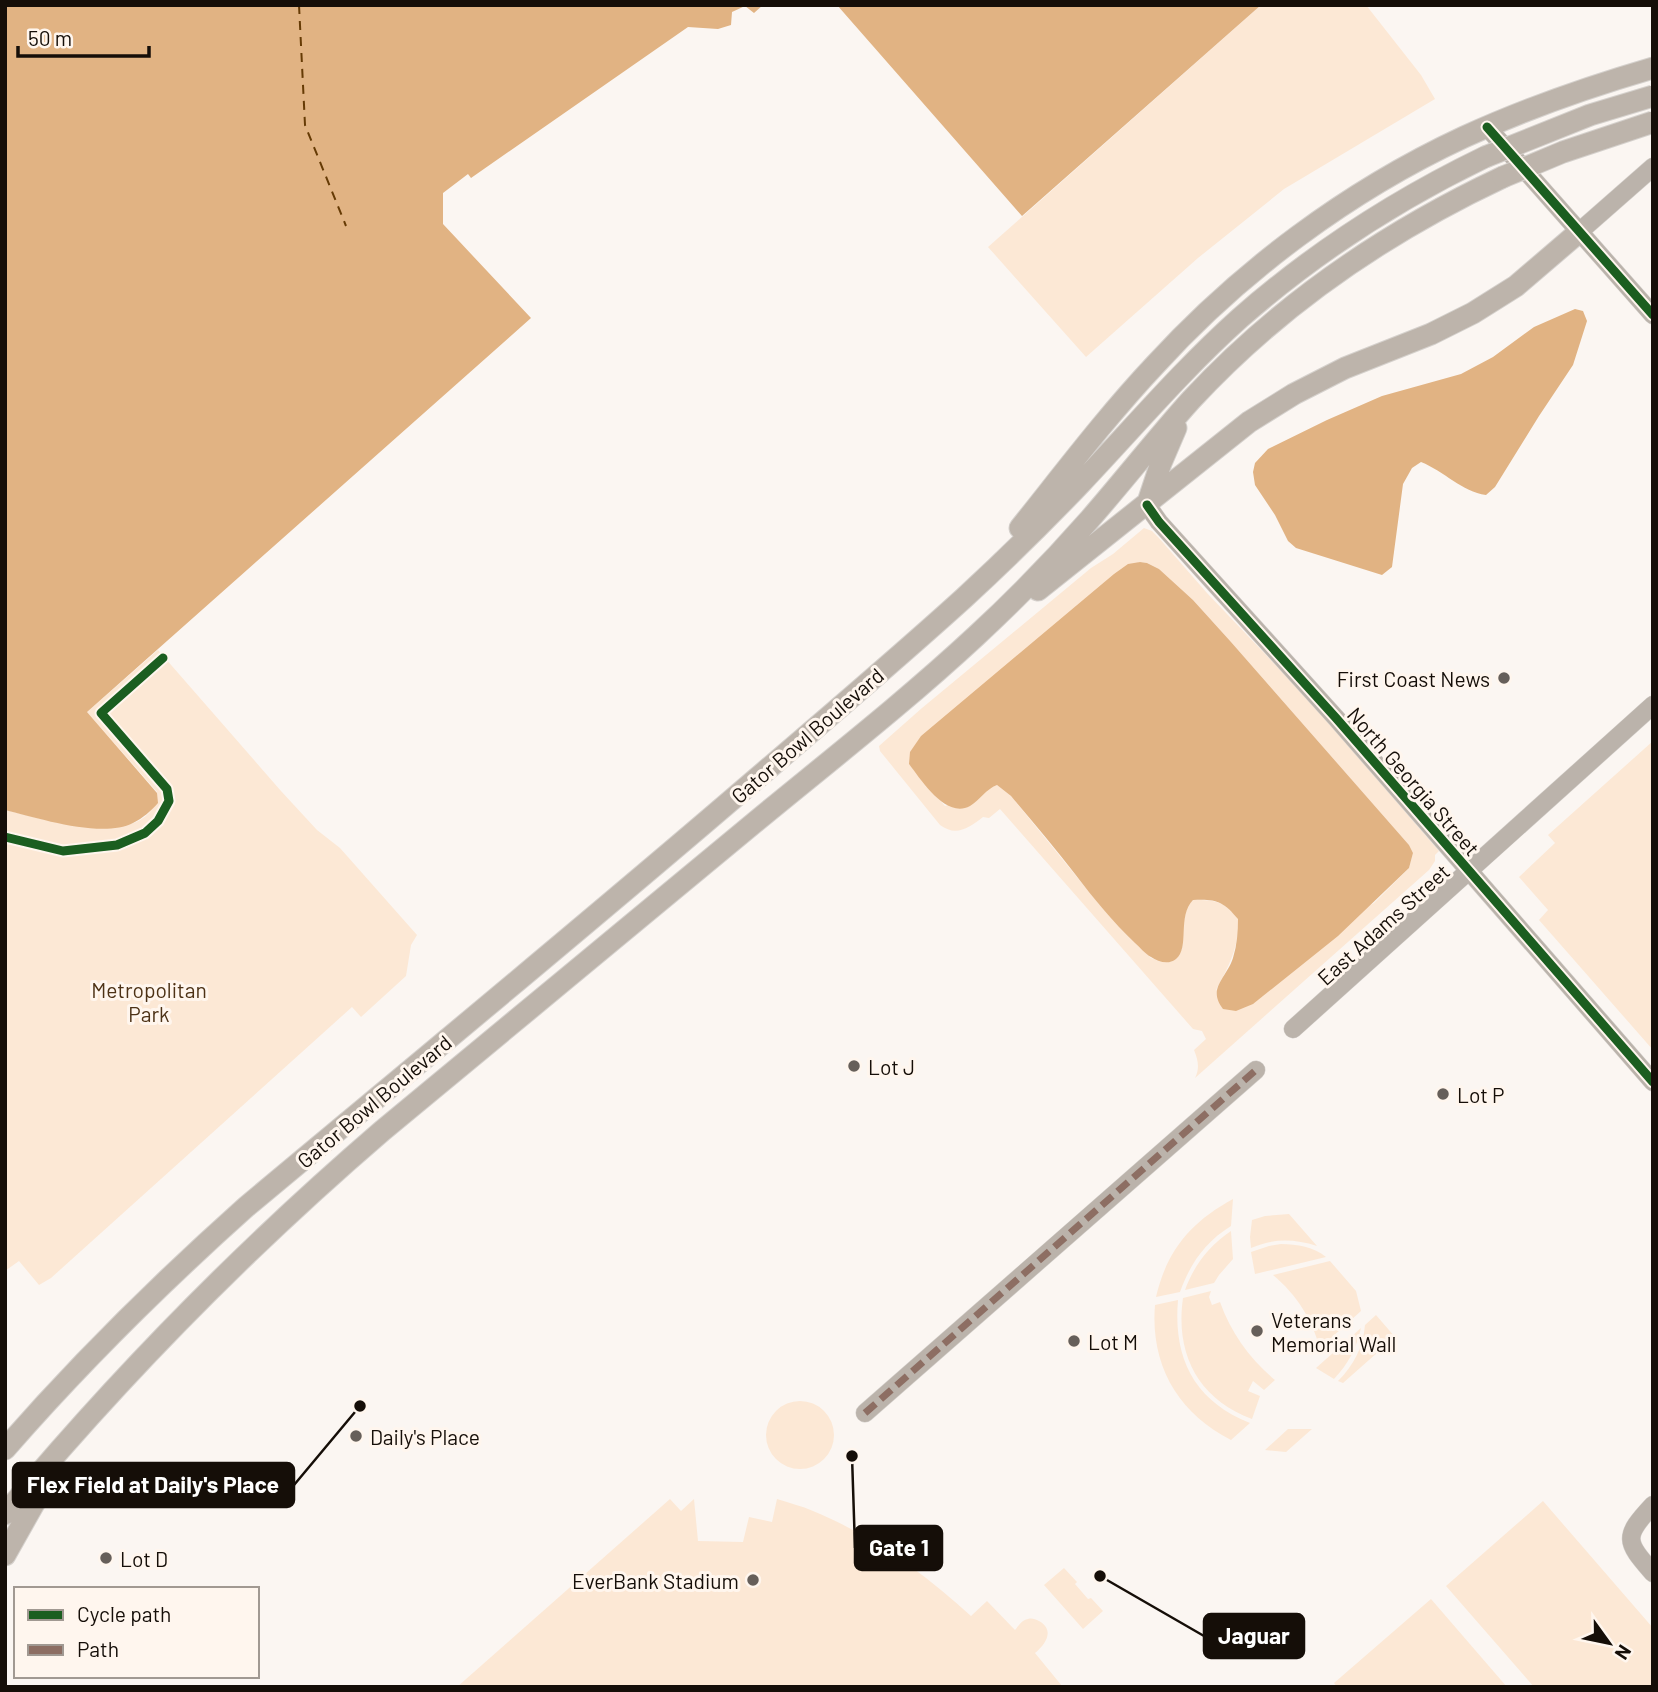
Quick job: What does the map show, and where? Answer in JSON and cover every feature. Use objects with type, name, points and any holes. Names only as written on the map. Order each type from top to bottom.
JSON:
[{"type":"main road","points":[[969,593],[1121,402],[1156,363],[1222,299],[1282,249],[1350,201],[1414,163],[1487,127],[1565,96],[1653,68]]},
{"type":"main road","name":"Gator Bowl Boulevard","points":[[5,1449],[119,1327],[236,1216],[619,897],[969,593],[1060,505],[1189,367],[1266,295],[1369,220],[1424,188],[1485,157],[1590,115],[1653,96]]},
{"type":"main road","name":"Gator Bowl Boulevard","points":[[86,1420],[227,1274],[353,1157],[956,654],[1017,596],[1076,534],[1193,399],[1261,333],[1334,274],[1424,217],[1503,177],[1573,148],[1653,122]]},
{"type":"main road","points":[[956,654],[1147,505],[1218,445],[1264,413],[1345,368],[1431,334],[1473,313],[1516,286],[1579,232]]},
{"type":"main road","points":[[1147,505],[1165,452],[1193,399]]},
{"type":"main road","points":[[5,1514],[86,1420]]},
{"type":"main road","points":[[5,1555],[54,1469],[86,1420]]},
{"type":"street","points":[[1487,127],[1653,315]]},
{"type":"street","points":[[1579,232],[1653,167]]},
{"type":"street","name":"North Georgia Street","points":[[1147,505],[1158,522],[1336,718],[1653,1082]]},
{"type":"street","name":"East Adams Street","points":[[1293,1029],[1653,705]]},
{"type":"street","points":[[865,1413],[1256,1070]]},
{"type":"street","points":[[1653,1505],[1638,1521],[1630,1541],[1634,1551],[1653,1573]]},
{"type":"green space","points":[[1261,5],[1366,5],[1421,75],[1435,99],[1284,189],[1198,258],[1086,357],[988,247]]},
{"type":"green space","points":[[1144,528],[1152,531],[1307,698],[1439,851],[1429,870],[1195,1078],[1198,1064],[1194,1050],[1206,1039],[1202,1031],[1193,1029],[1000,809],[989,818],[983,817],[962,830],[946,829],[880,751],[879,746],[1091,568]],"holes":[[[1139,562],[1159,569],[1193,600],[1409,845],[1413,853],[1409,868],[1374,903],[1216,990],[1235,948],[1239,919],[1224,905],[1214,901],[1193,900],[1187,906],[1182,949],[1171,962],[1151,958],[1103,909],[1011,796],[997,785],[945,806],[909,764]]]},
{"type":"green space","name":"Metropolitan Park","points":[[158,650],[281,791],[317,830],[340,848],[417,935],[411,945],[406,976],[361,1017],[352,1007],[51,1278],[39,1285],[19,1261],[5,1271],[5,810],[59,823],[100,828],[119,827],[136,822],[149,813],[157,792],[87,712]]},
{"type":"green space","points":[[1653,741],[1653,1050],[1539,920],[1548,910],[1519,877],[1555,843],[1548,835]]},
{"type":"green space","points":[[1233,1199],[1231,1226],[1213,1239],[1200,1254],[1180,1292],[1156,1297],[1167,1265],[1183,1239],[1205,1217]]},
{"type":"green space","points":[[1289,1214],[1317,1246],[1284,1241],[1268,1242],[1251,1248],[1252,1220]]},
{"type":"green space","points":[[1231,1231],[1233,1259],[1214,1283],[1185,1290],[1203,1257]]},
{"type":"green space","points":[[1281,1244],[1305,1247],[1326,1257],[1255,1274],[1251,1252]]},
{"type":"green space","points":[[1330,1261],[1356,1291],[1361,1311],[1320,1348],[1302,1308],[1273,1275]]},
{"type":"green space","points":[[1211,1291],[1209,1297],[1212,1305],[1220,1302],[1242,1345],[1275,1380],[1264,1390],[1253,1381],[1248,1391],[1260,1396],[1252,1419],[1217,1400],[1204,1387],[1187,1356],[1181,1318],[1183,1298]]},
{"type":"green space","points":[[1178,1300],[1179,1341],[1191,1375],[1214,1403],[1250,1423],[1231,1440],[1212,1429],[1182,1401],[1163,1367],[1157,1348],[1155,1305]]},
{"type":"green space","points":[[1376,1315],[1395,1337],[1343,1383],[1338,1381],[1357,1355],[1365,1325]]},
{"type":"green space","points":[[1361,1328],[1351,1355],[1334,1379],[1316,1368]]},
{"type":"green space","points":[[800,1401],[813,1404],[824,1411],[831,1422],[834,1435],[831,1448],[824,1459],[813,1466],[800,1469],[787,1466],[776,1459],[769,1448],[766,1435],[769,1422],[776,1411],[787,1404]]},
{"type":"green space","points":[[1288,1429],[1312,1429],[1286,1452],[1265,1450]]},
{"type":"green space","name":"EverBank Stadium","points":[[670,1499],[681,1511],[694,1499],[698,1541],[743,1542],[749,1517],[772,1522],[777,1499],[835,1521],[897,1557],[971,1616],[987,1601],[1015,1630],[1026,1620],[1039,1621],[1048,1633],[1043,1645],[1035,1653],[1062,1686],[457,1687]]},
{"type":"green space","points":[[1543,1501],[1653,1628],[1653,1687],[1534,1687],[1446,1586]]},
{"type":"green space","points":[[1064,1568],[1088,1599],[1091,1598],[1103,1611],[1083,1629],[1044,1585]]},
{"type":"green space","points":[[1431,1599],[1507,1687],[1337,1687],[1334,1683]]},
{"type":"shaded area","points":[[5,5],[763,5],[754,13],[745,6],[732,12],[731,25],[718,29],[688,27],[471,178],[468,174],[443,193],[443,224],[531,318],[87,712],[157,793],[158,803],[140,819],[120,827],[105,829],[52,822],[5,810]]},
{"type":"shaded area","points":[[837,5],[1261,5],[1022,216]]},
{"type":"shaded area","points":[[1575,309],[1583,311],[1587,321],[1573,365],[1495,487],[1486,495],[1461,486],[1421,462],[1412,468],[1403,484],[1392,567],[1382,575],[1296,548],[1288,541],[1255,485],[1255,463],[1268,449],[1382,396],[1461,374],[1493,357],[1534,327]]},
{"type":"shaded area","points":[[1140,562],[1159,569],[1193,600],[1409,845],[1413,853],[1409,868],[1338,936],[1253,1004],[1236,1011],[1223,1009],[1217,995],[1219,984],[1233,958],[1237,939],[1238,919],[1228,908],[1213,901],[1193,900],[1186,914],[1180,954],[1170,962],[1157,960],[1149,956],[1111,919],[1011,796],[997,785],[970,806],[961,809],[952,807],[935,796],[909,764],[910,752],[921,736],[1114,574],[1128,564]]},
{"type":"ferry route","points":[[299,5],[305,125],[346,226]]},
{"type":"marked path","points":[[865,1413],[1256,1070]]},
{"type":"cycle path","points":[[1487,127],[1653,315]]},
{"type":"cycle path","points":[[1147,505],[1159,522],[1336,718],[1653,1082]]},
{"type":"cycle path","points":[[5,837],[63,851],[117,845],[145,833],[158,821],[169,801],[167,789],[101,713],[163,658]]},
{"type":"place","name":"First Coast News","points":[[1504,678]]},
{"type":"place","name":"Lot J","points":[[854,1066]]},
{"type":"place","name":"Lot P","points":[[1443,1094]]},
{"type":"place","name":"Veterans Memorial Wall","points":[[1257,1331]]},
{"type":"place","name":"Lot M","points":[[1074,1341]]},
{"type":"place","name":"Flex Field at Daily's Place","points":[[360,1406]]},
{"type":"place","name":"Daily's Place","points":[[356,1436]]},
{"type":"place","name":"Gate 1","points":[[852,1456]]},
{"type":"place","name":"Lot D","points":[[106,1558]]},
{"type":"place","name":"Jaguar","points":[[1100,1576]]},
{"type":"place","name":"EverBank Stadium","points":[[753,1580]]}]
